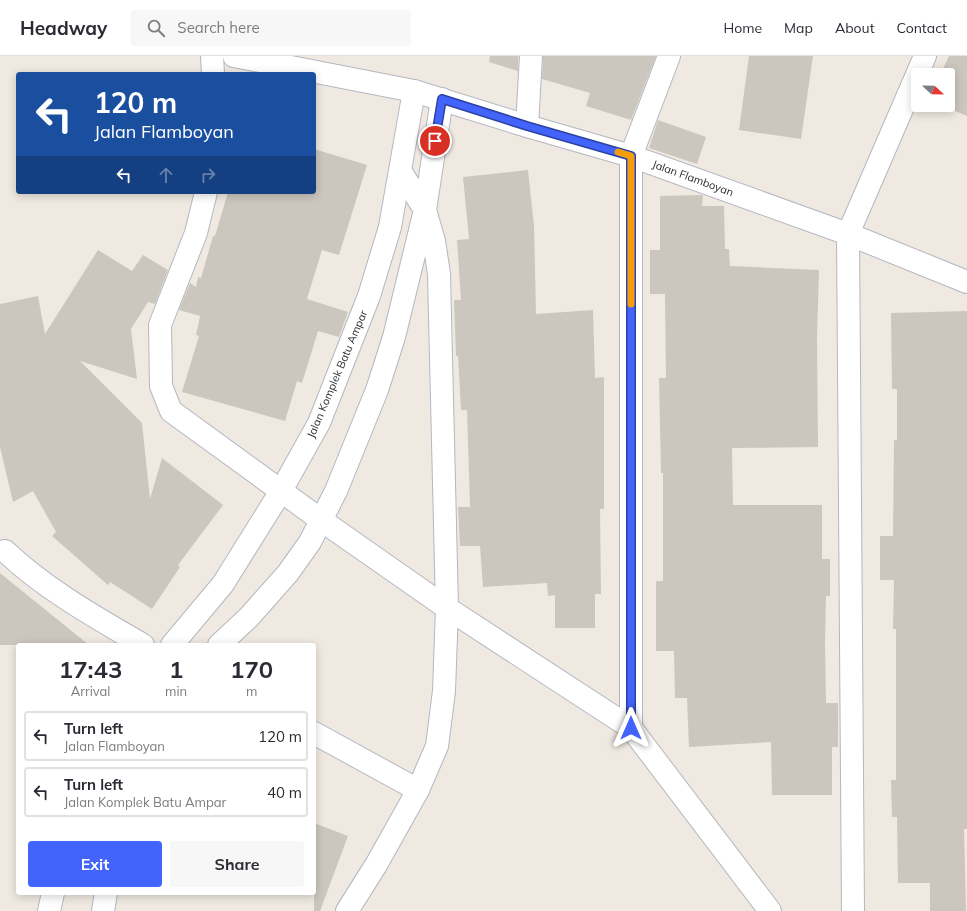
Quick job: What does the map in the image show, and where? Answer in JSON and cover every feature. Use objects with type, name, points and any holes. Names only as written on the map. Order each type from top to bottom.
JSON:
[{"type":"street","points":[[212,56],[213,72]]},
{"type":"street","name":"Jalan Flamboyan","points":[[234,56],[414,90],[527,126],[631,156],[848,234],[967,282]]},
{"type":"street","points":[[527,126],[532,56]]},
{"type":"street","points":[[631,728],[631,156],[669,56]]},
{"type":"street","points":[[854,911],[848,234],[925,56]]},
{"type":"street","name":"Jalan Komplek Batu Ampar","points":[[174,643],[223,584],[281,492],[319,423],[369,296],[390,227],[401,172],[414,90]]},
{"type":"street","points":[[221,643],[249,617],[288,573],[310,542],[336,491],[377,390],[394,337],[425,210],[442,99]]},
{"type":"street","points":[[347,911],[376,865],[418,790],[437,746],[444,691],[447,608],[438,274],[434,241],[425,210],[401,172]]},
{"type":"street","points":[[206,194],[196,233],[160,325],[160,386],[171,411],[281,492],[447,608],[631,728],[770,911]]},
{"type":"street","points":[[2,546],[22,567],[54,590],[91,615],[140,643]]},
{"type":"street","points":[[316,734],[418,790]]},
{"type":"street","points":[[49,911],[53,895]]},
{"type":"street","points":[[103,911],[106,895]]},
{"type":"building","points":[[490,56],[518,56],[518,71],[489,62]]},
{"type":"building","points":[[543,56],[656,56],[631,120],[586,106],[590,93],[542,79]]},
{"type":"building","points":[[749,56],[813,56],[801,139],[739,130]]},
{"type":"building","points":[[949,56],[967,56],[967,116],[955,111],[955,68],[943,68]]},
{"type":"building","points":[[658,120],[706,137],[697,164],[649,148]]},
{"type":"building","points":[[316,150],[367,165],[339,255],[322,250],[307,299],[348,312],[339,337],[318,331],[302,383],[297,381],[285,421],[182,392],[199,336],[196,335],[200,316],[179,310],[190,283],[196,287],[198,277],[201,278],[213,236],[215,236],[227,194],[316,194]]},
{"type":"building","points":[[528,170],[534,226],[536,314],[593,310],[595,378],[604,377],[604,509],[600,509],[601,594],[595,594],[595,628],[555,628],[555,595],[548,596],[547,583],[483,587],[480,546],[460,546],[458,507],[470,507],[467,410],[461,410],[458,356],[456,356],[454,300],[461,300],[457,240],[469,239],[463,177]]},
{"type":"building","points":[[703,195],[702,206],[724,206],[725,249],[729,249],[730,266],[819,270],[817,337],[818,447],[732,448],[733,505],[822,505],[822,559],[830,559],[830,596],[826,596],[826,703],[838,703],[838,747],[832,747],[832,795],[772,795],[771,742],[689,747],[687,698],[675,698],[674,651],[656,651],[656,581],[663,581],[663,473],[661,473],[659,378],[666,378],[665,294],[650,294],[650,250],[660,250],[660,196]]},
{"type":"building","points":[[98,250],[132,271],[143,255],[168,270],[155,304],[148,302],[131,329],[137,379],[80,361],[142,423],[150,499],[162,458],[223,505],[178,565],[180,567],[152,609],[110,582],[108,585],[52,536],[56,532],[33,491],[13,502],[0,447],[0,304],[38,296],[45,334]]},
{"type":"building","points":[[967,311],[967,829],[964,829],[966,911],[930,911],[930,883],[898,883],[897,817],[892,817],[891,780],[896,780],[896,629],[893,629],[894,580],[880,580],[880,536],[893,536],[894,440],[897,440],[897,389],[892,389],[891,313]]},
{"type":"building","points":[[0,573],[87,643],[16,643],[16,645],[0,645]]},
{"type":"building","points":[[316,824],[348,836],[320,911],[314,911],[314,895],[316,895]]},
{"type":"slow traffic","points":[[618,152],[631,156],[631,304]]},
{"type":"route","points":[[435,141],[442,99],[527,126],[631,156],[631,728]]}]
